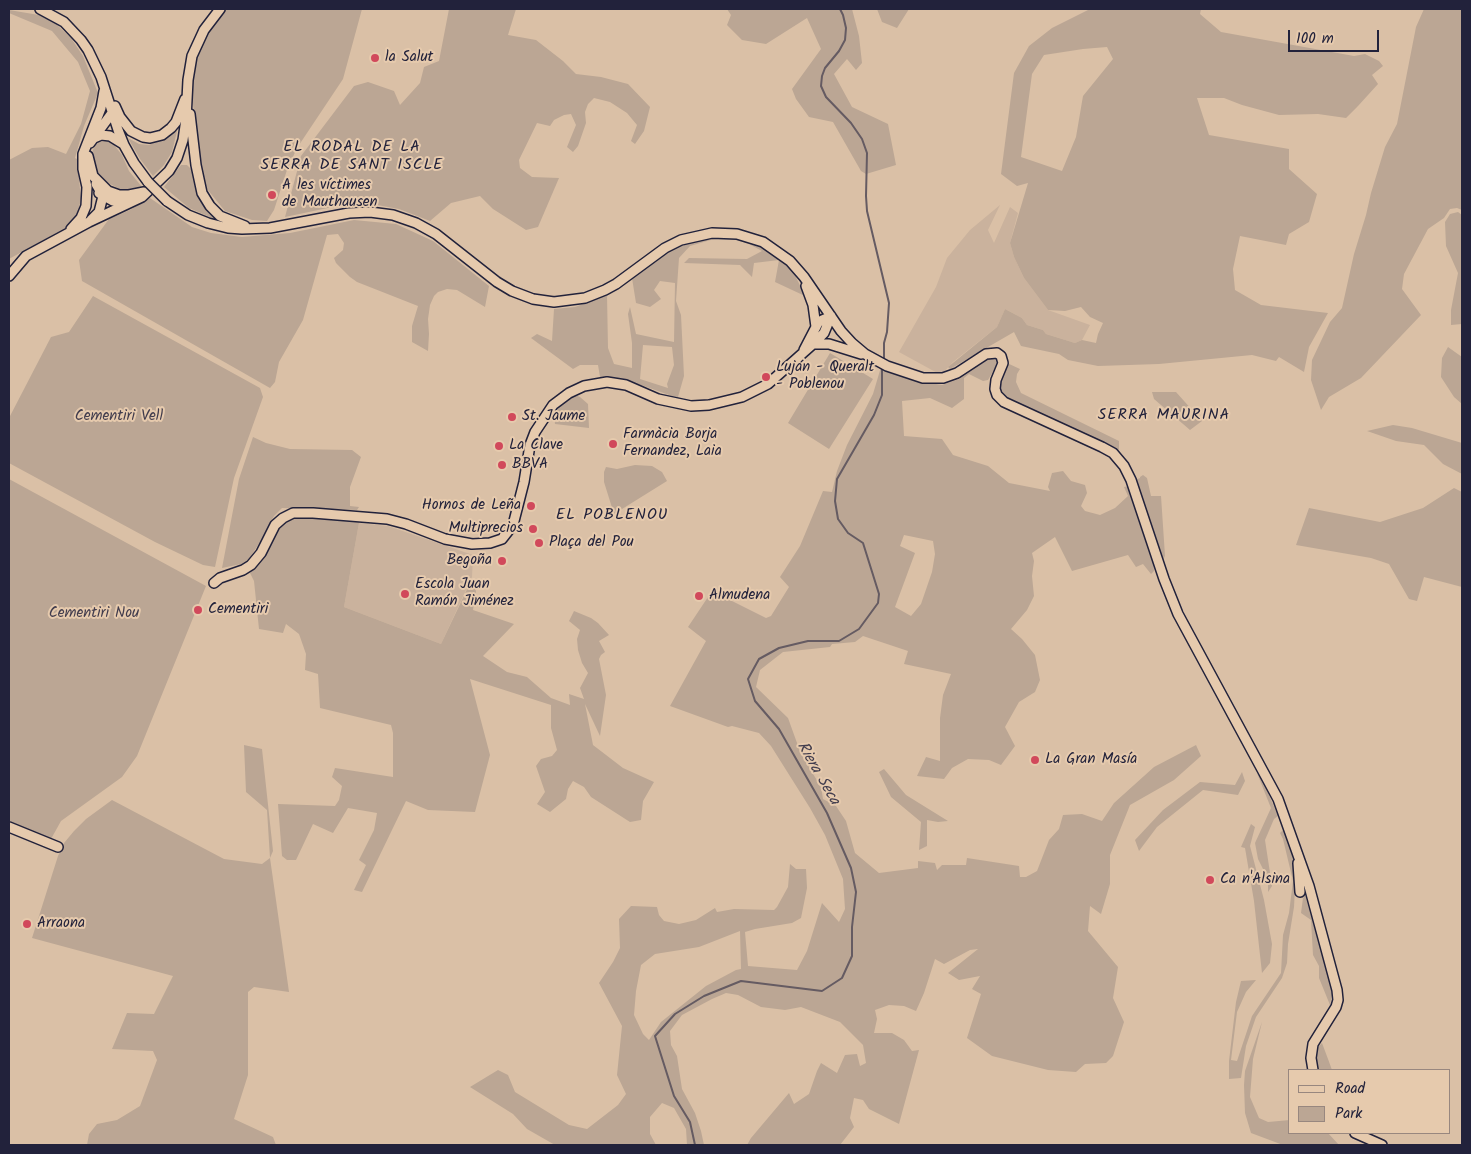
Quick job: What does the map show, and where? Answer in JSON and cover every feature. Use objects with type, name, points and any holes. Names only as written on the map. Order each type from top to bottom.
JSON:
[{"type":"main road","points":[[40,9],[64,22],[81,40],[94,61],[124,145],[134,163],[149,186],[188,215],[228,228],[255,230],[349,213],[370,212],[393,215],[416,223],[436,234],[504,287],[526,297],[547,301],[571,301],[596,294],[616,284],[673,244],[690,237],[712,233],[737,234],[763,242],[799,270],[846,337],[865,354]]},
{"type":"main road","points":[[9,276],[26,256],[130,199],[164,176],[177,158],[183,140],[190,64],[197,43],[220,9]]},
{"type":"main road","points":[[104,86],[126,126],[137,135],[150,138],[162,135],[171,128],[176,122],[187,96]]},
{"type":"main road","points":[[84,214],[87,196],[86,178],[83,169],[84,150],[101,108],[104,86]]},
{"type":"main road","points":[[187,96],[196,166],[202,193],[216,213],[228,221],[255,230]]},
{"type":"main road","points":[[89,222],[98,212],[103,196],[94,182],[88,150],[112,112]]},
{"type":"main road","points":[[94,138],[101,135],[110,136],[124,145]]},
{"type":"main road","points":[[177,158],[187,159],[196,166]]},
{"type":"main road","points":[[90,168],[98,182],[108,191],[130,199]]},
{"type":"main road","points":[[86,178],[103,196]]},
{"type":"main road","points":[[64,236],[103,196],[109,195],[130,199]]},
{"type":"main road","points":[[799,270],[810,297],[816,327]]},
{"type":"main road","points":[[803,352],[816,327],[822,320],[831,316]]},
{"type":"main road","points":[[214,583],[220,578],[243,570],[251,565],[260,553],[275,525],[282,518],[293,513],[387,519],[445,539],[472,544],[490,543],[502,539],[513,525],[524,482],[530,444],[535,432],[553,405],[569,393],[584,386],[607,382],[626,386],[658,399],[692,406],[709,405],[742,397],[768,384],[813,344],[824,333],[831,316]]},
{"type":"main road","points":[[813,344],[829,344],[865,354],[898,370],[923,378],[933,379],[952,376],[986,354],[997,353],[1001,356],[1003,363],[996,380],[995,389],[997,395],[1004,402],[1099,445],[1113,453],[1121,461],[1131,480],[1178,614],[1272,788],[1298,855],[1318,918],[1338,1000],[1333,1013],[1313,1044],[1311,1058],[1313,1069]]},
{"type":"main road","points":[[9,827],[58,847]]},
{"type":"main road","points":[[1298,855],[1298,885],[1300,892]]},
{"type":"main road","points":[[1357,1134],[1382,1145]]},
{"type":"shaded area","points":[[1000,205],[988,230],[994,243],[1010,207],[1018,213],[1010,243],[1024,278],[1048,310],[1090,325],[1082,340],[1075,343],[1046,334],[1043,330],[1027,325],[1022,318],[1005,309],[997,327],[953,362],[941,375],[899,352],[936,287],[947,258],[970,230]]},
{"type":"shaded area","name":"Escola Juan Ramón Jiménez","points":[[359,523],[388,526],[473,555],[472,577],[441,644],[344,607]]},
{"type":"green space","points":[[227,9],[362,9],[343,79],[297,148],[287,170],[274,210],[267,221],[252,220],[225,211],[207,189],[201,174],[192,96],[192,80],[203,43],[211,28]]},
{"type":"green space","points":[[449,9],[516,9],[508,35],[536,40],[576,74],[601,77],[628,84],[650,107],[644,131],[635,144],[631,141],[637,125],[627,113],[610,102],[594,98],[588,104],[585,112],[586,123],[578,146],[573,152],[567,147],[576,125],[571,114],[554,120],[550,126],[537,123],[519,160],[520,168],[532,177],[559,178],[538,227],[526,230],[493,209],[480,196],[451,203],[430,221],[399,209],[377,205],[342,205],[285,217],[301,156],[354,86],[368,82],[394,91],[400,105],[420,83],[424,67],[439,61]]},
{"type":"green space","points":[[727,9],[852,9],[859,36],[862,63],[856,70],[847,59],[834,74],[852,107],[888,124],[896,165],[866,174],[861,171],[833,122],[809,117],[796,99],[792,89],[821,49],[807,18],[766,44],[742,40],[727,25],[731,15]]},
{"type":"green space","points":[[877,9],[909,9],[897,28],[882,22]]},
{"type":"green space","points":[[1090,9],[1201,9],[1200,14],[1221,32],[1354,56],[1365,54],[1379,61],[1383,66],[1372,75],[1378,84],[1346,118],[1318,114],[1279,115],[1224,98],[1197,98],[1209,135],[1289,149],[1289,169],[1317,194],[1309,222],[1289,234],[1286,245],[1240,236],[1233,269],[1235,290],[1261,305],[1328,313],[1309,347],[1304,372],[1279,357],[1276,361],[1252,355],[1159,364],[1098,366],[1068,360],[1059,354],[1021,346],[1014,332],[950,369],[948,367],[997,327],[1005,309],[1022,318],[1027,325],[1043,330],[1046,334],[1075,343],[1082,340],[1096,343],[1103,323],[1090,317],[1081,307],[1065,311],[1048,310],[1024,278],[1010,243],[1028,183],[1017,186],[1001,174],[1014,73],[1029,46],[1052,28]],"holes":[[[1107,47],[1113,59],[1083,96],[1076,137],[1062,171],[1021,157],[1032,74],[1044,55]]]},
{"type":"green space","points":[[1424,9],[1462,9],[1462,210],[1457,208],[1450,209],[1444,218],[1428,229],[1404,274],[1402,289],[1421,315],[1361,378],[1329,397],[1321,410],[1311,380],[1312,360],[1330,322],[1342,308],[1354,254],[1371,193],[1385,147],[1397,124],[1416,27]]},
{"type":"green space","points":[[9,10],[39,15],[56,24],[71,38],[83,56],[98,93],[84,126],[75,158],[77,159],[81,199],[74,221],[65,228],[9,259],[9,160],[32,148],[48,147],[66,154],[81,124],[90,91],[78,62],[52,31],[9,13]]},
{"type":"green space","points":[[179,123],[172,152],[164,165],[153,176],[140,159],[128,138],[139,144],[149,145],[170,135]]},
{"type":"green space","points":[[98,142],[109,142],[114,145],[122,155],[129,171],[142,187],[122,190],[102,180],[94,166],[92,153]]},
{"type":"green space","points":[[181,165],[187,165],[191,169],[204,204],[217,220],[189,208],[164,187]]},
{"type":"green space","points":[[150,198],[192,227],[211,233],[242,237],[290,233],[354,220],[396,224],[433,241],[489,286],[485,307],[457,290],[447,289],[438,292],[430,305],[428,351],[412,342],[412,326],[418,306],[357,282],[350,277],[336,263],[334,258],[343,250],[344,243],[338,234],[327,235],[303,320],[279,362],[275,382],[270,388],[82,281],[79,260],[109,219],[130,210]]},
{"type":"green space","points":[[1458,212],[1462,215],[1462,324],[1451,325],[1451,310],[1458,273],[1446,246],[1445,222],[1450,214]]},
{"type":"green space","points":[[714,239],[690,246],[679,258],[676,301],[681,315],[684,376],[678,397],[613,377],[600,377],[598,365],[580,365],[573,369],[531,338],[537,334],[552,341],[554,309],[575,307],[607,295],[608,348],[614,364],[632,368],[632,343],[628,314],[630,307],[636,334],[674,342],[675,283],[660,281],[654,290],[661,299],[650,307],[636,303],[632,278],[666,254],[691,242]],"holes":[[[643,345],[672,347],[674,365],[667,384],[668,388],[640,379]]]},
{"type":"green space","points":[[749,244],[760,247],[775,256],[793,271],[805,296],[775,282],[779,260],[754,263],[752,277],[740,265],[684,263],[689,258],[747,259],[762,251]]},
{"type":"green space","name":"Cementiri Vell","points":[[93,296],[260,388],[263,397],[234,478],[215,567],[203,565],[155,542],[9,463],[9,418],[51,337],[69,332]]},
{"type":"green space","points":[[1448,347],[1462,357],[1462,404],[1454,397],[1441,377],[1442,358]]},
{"type":"green space","points":[[830,353],[873,379],[829,449],[788,423]]},
{"type":"green space","points":[[987,357],[995,357],[999,361],[988,380],[983,381],[969,374],[964,378],[964,399],[952,408],[930,398],[902,401],[904,436],[942,439],[953,455],[988,466],[1009,483],[1050,491],[1048,487],[1052,473],[1063,471],[1071,481],[1085,485],[1087,493],[1081,506],[1085,511],[1100,515],[1115,508],[1128,496],[1124,487],[1129,486],[1153,559],[1154,571],[1151,574],[1143,564],[1136,567],[1128,555],[1072,571],[1055,537],[1032,553],[1034,561],[1032,576],[1034,596],[1027,610],[1011,629],[1035,655],[1040,680],[1035,692],[1019,702],[1005,727],[1015,746],[1001,765],[989,760],[968,759],[952,768],[944,779],[917,776],[926,757],[940,761],[940,718],[943,695],[951,674],[904,664],[908,651],[863,636],[855,642],[832,644],[830,647],[783,652],[760,670],[756,687],[788,718],[801,754],[821,787],[823,799],[836,806],[846,821],[855,853],[879,873],[918,868],[918,861],[935,863],[937,870],[942,865],[966,865],[967,858],[1019,866],[1020,877],[1026,877],[1037,871],[1049,840],[1059,829],[1063,815],[1082,814],[1102,821],[1114,803],[1154,767],[1196,745],[1201,756],[1174,780],[1130,805],[1110,855],[1110,884],[1101,914],[1090,906],[1088,931],[1118,967],[1113,998],[1124,1022],[1113,1056],[1106,1063],[1085,1064],[1076,1072],[1048,1070],[992,1056],[967,1038],[981,994],[972,989],[980,976],[959,980],[948,973],[978,949],[970,950],[944,964],[935,959],[916,1011],[904,1006],[889,1005],[875,1010],[877,1019],[874,1033],[892,1033],[904,1040],[912,1051],[919,1050],[899,1124],[869,1109],[863,1100],[854,1098],[850,1118],[854,1127],[840,1145],[747,1145],[789,1093],[794,1104],[809,1094],[821,1063],[837,1073],[845,1055],[857,1054],[860,1066],[866,1063],[863,1045],[840,1022],[801,1007],[785,1010],[761,1007],[738,995],[726,993],[682,1015],[670,1031],[671,1045],[677,1056],[682,1089],[695,1113],[704,1145],[687,1145],[686,1129],[674,1108],[662,1103],[650,1117],[650,1134],[656,1145],[555,1145],[527,1129],[513,1114],[470,1087],[498,1070],[508,1075],[515,1092],[569,1125],[587,1129],[618,1105],[626,1094],[617,1075],[622,1026],[599,983],[620,948],[619,919],[631,906],[657,907],[659,915],[664,921],[679,924],[696,920],[715,908],[717,912],[734,909],[774,910],[788,887],[790,864],[796,869],[806,869],[807,888],[801,918],[792,923],[745,932],[748,966],[797,970],[807,951],[822,903],[839,922],[845,909],[843,879],[825,835],[771,746],[759,733],[732,726],[728,727],[670,706],[706,641],[688,627],[712,591],[766,618],[771,616],[789,587],[780,577],[800,546],[823,491],[832,492],[837,471],[847,445],[873,394],[881,367],[918,381],[942,385],[959,379],[962,374]],"holes":[[[904,535],[933,541],[935,554],[932,572],[921,604],[911,616],[895,607],[915,553],[900,546]],[[740,931],[741,969],[706,986],[661,1022],[649,1040],[643,1034],[634,1015],[641,965],[655,954],[699,947]]]},
{"type":"green space","points":[[1007,363],[1020,369],[1016,382],[1021,393],[1119,441],[1119,450],[1012,404],[1001,391],[1000,380]]},
{"type":"green space","points":[[1152,392],[1176,392],[1202,421],[1190,430],[1154,399]]},
{"type":"green space","points":[[575,395],[588,404],[589,428],[555,424],[554,413]]},
{"type":"green space","points":[[1393,425],[1412,428],[1462,443],[1462,474],[1443,464],[1424,445],[1396,441],[1367,431]]},
{"type":"green space","points":[[253,437],[266,443],[290,449],[352,450],[361,457],[350,487],[350,506],[359,507],[357,510],[282,508],[274,516],[249,559],[241,564],[222,568],[239,479]]},
{"type":"green space","points":[[635,465],[652,466],[662,472],[667,481],[614,514],[604,482],[606,467],[617,469]]},
{"type":"green space","points":[[1143,475],[1147,478],[1151,496],[1161,496],[1165,556],[1162,562],[1135,480]]},
{"type":"green space","name":"Cementiri Nou","points":[[9,479],[206,586],[137,756],[122,777],[61,821],[51,839],[9,821]]},
{"type":"green space","points":[[1454,488],[1462,492],[1462,587],[1424,577],[1417,601],[1409,599],[1389,564],[1371,558],[1296,545],[1309,508],[1380,522],[1423,508]]},
{"type":"green space","points":[[301,516],[358,520],[344,607],[441,644],[471,581],[476,591],[473,610],[514,624],[483,656],[507,672],[527,677],[551,698],[570,705],[569,694],[584,699],[580,688],[588,673],[582,663],[578,650],[577,639],[580,630],[569,621],[574,611],[598,623],[609,635],[599,641],[605,652],[599,659],[606,695],[600,736],[585,704],[593,745],[623,768],[654,782],[643,801],[641,820],[630,822],[591,797],[584,787],[573,781],[568,789],[566,799],[550,812],[537,804],[545,792],[536,766],[541,759],[552,756],[557,750],[551,728],[551,705],[470,679],[490,755],[475,812],[428,810],[406,801],[362,892],[354,890],[366,865],[359,860],[374,830],[377,813],[348,808],[333,833],[313,824],[296,860],[287,860],[282,856],[278,804],[335,806],[339,800],[342,786],[332,777],[335,768],[393,777],[393,733],[391,725],[320,708],[318,674],[305,670],[306,654],[299,634],[286,624],[283,633],[259,629],[254,581],[250,573],[263,558],[277,529],[287,520]]},
{"type":"green space","points":[[244,745],[262,749],[273,851],[270,858],[267,810],[246,792]]},
{"type":"green space","points":[[884,769],[906,795],[948,821],[927,820],[927,846],[919,850],[921,822],[891,797],[879,772]]},
{"type":"green space","points":[[1242,772],[1245,781],[1238,795],[1203,790],[1157,827],[1139,851],[1135,840],[1163,810],[1200,782],[1235,785]]},
{"type":"green space","points":[[1257,773],[1263,781],[1278,816],[1274,819],[1265,840],[1272,886],[1268,892],[1268,879],[1258,859],[1255,843],[1271,808]]},
{"type":"green space","points":[[112,800],[224,859],[262,864],[270,858],[289,992],[254,987],[248,992],[248,1075],[234,1119],[273,1137],[276,1145],[87,1145],[89,1134],[97,1124],[117,1120],[140,1106],[157,1060],[153,1051],[112,1049],[127,1013],[154,1014],[173,976],[32,938],[58,856],[64,843],[86,819]]},
{"type":"green space","points":[[1251,824],[1255,827],[1250,846],[1264,900],[1272,944],[1270,963],[1262,973],[1254,901],[1245,848],[1241,847]]},
{"type":"green space","points":[[1284,829],[1296,868],[1294,907],[1287,963],[1282,978],[1256,1017],[1246,1046],[1241,1078],[1229,1079],[1229,1061],[1236,1002],[1241,981],[1256,980],[1246,992],[1237,1012],[1231,1060],[1237,1061],[1252,1016],[1281,973],[1283,935],[1289,913],[1293,881],[1280,833]]},
{"type":"green space","points":[[1305,895],[1332,994],[1330,1005],[1319,978],[1319,966],[1313,955],[1311,920],[1301,913]]},
{"type":"green space","points":[[1262,1022],[1253,1059],[1250,1097],[1259,1118],[1268,1122],[1288,1120],[1288,1134],[1329,1134],[1339,1145],[1283,1145],[1251,1133],[1245,1113],[1245,1071]]},
{"type":"green space","points":[[1322,1043],[1332,1069],[1318,1069],[1317,1048]]},
{"type":"waterway","points":[[840,9],[846,28],[845,40],[839,51],[825,68],[821,86],[826,97],[851,123],[862,139],[867,153],[867,211],[889,303],[884,360]]},
{"type":"waterway","name":"Riera Seca","points":[[695,1145],[690,1122],[674,1096],[655,1036],[675,1014],[704,996],[741,981],[822,991],[842,978],[852,956],[852,927],[856,892],[851,868],[827,813],[779,729],[755,701],[748,679],[759,659],[779,648],[808,641],[839,641],[859,629],[878,603],[879,594],[863,543],[848,533],[838,519],[835,501],[837,479],[874,415],[882,395],[882,369]]},
{"type":"place","name":"la Salut","points":[[375,58]]},
{"type":"place","name":"A les víctimes de Mauthausen","points":[[272,195]]},
{"type":"place","name":"Luján - Queralt - Poblenou","points":[[766,377]]},
{"type":"place","name":"St. Jaume","points":[[512,417]]},
{"type":"place","name":"Farmàcia Borja Fernandez, Laia","points":[[613,444]]},
{"type":"place","name":"La Clave","points":[[499,446]]},
{"type":"place","name":"BBVA","points":[[502,465]]},
{"type":"place","name":"Hornos de Leña","points":[[531,506]]},
{"type":"place","name":"Multiprecios","points":[[533,529]]},
{"type":"place","name":"Plaça del Pou","points":[[539,543]]},
{"type":"place","name":"Begoña","points":[[502,561]]},
{"type":"place","name":"Escola Juan Ramón Jiménez","points":[[405,594]]},
{"type":"place","name":"Almudena","points":[[699,596]]},
{"type":"place","name":"Cementiri","points":[[198,610]]},
{"type":"place","name":"La Gran Masía","points":[[1035,760]]},
{"type":"place","name":"Ca n'Alsina","points":[[1210,880]]},
{"type":"place","name":"Arraona","points":[[27,924]]},
{"type":"district","name":"EL RODAL DE LA SERRA DE SANT ISCLE","points":[[352,157]]},
{"type":"district","name":"SERRA MAURINA","points":[[1164,416]]},
{"type":"district","name":"EL POBLENOU","points":[[612,516]]}]
